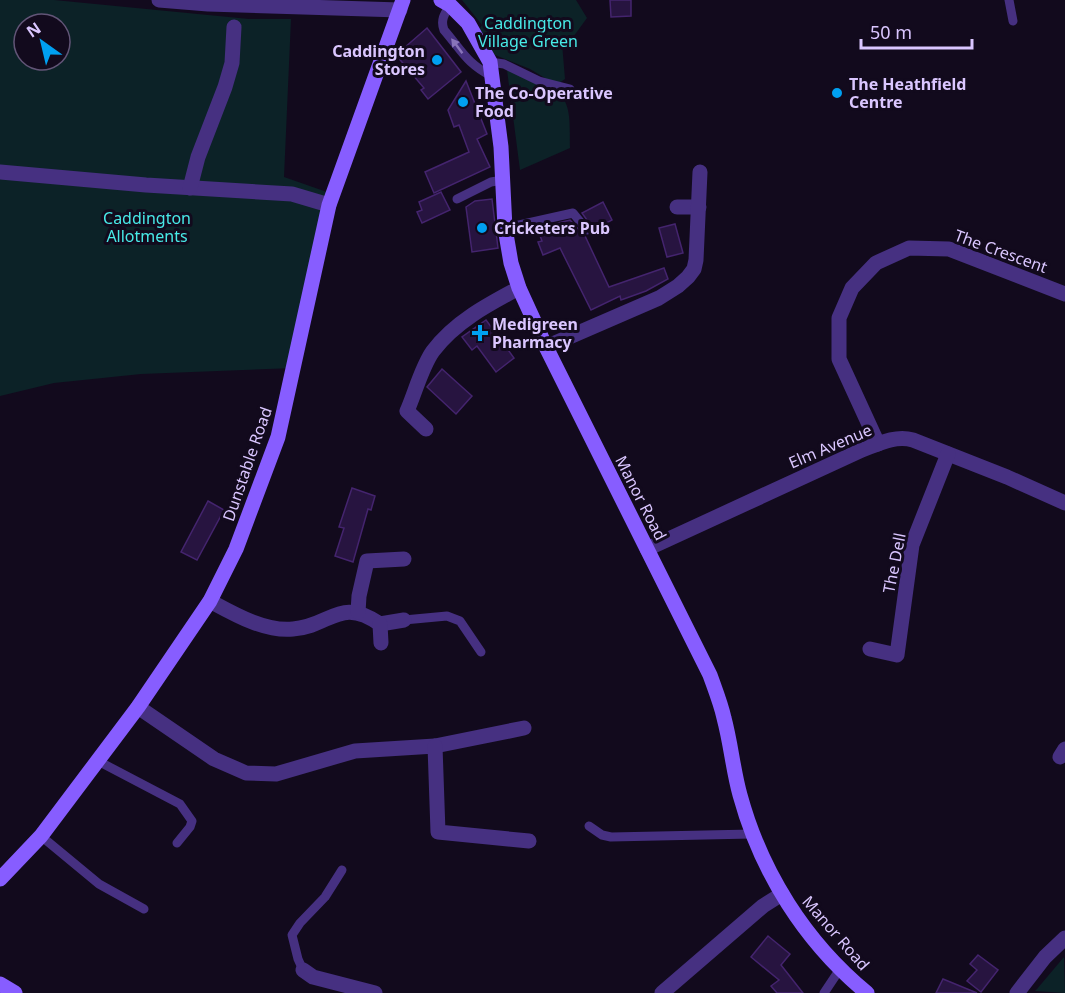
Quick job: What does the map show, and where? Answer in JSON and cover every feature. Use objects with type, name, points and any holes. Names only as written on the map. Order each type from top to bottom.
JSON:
[{"type":"street","points":[[159,0],[208,4],[401,5]]},
{"type":"street","name":"Manor Road","points":[[446,2],[468,23],[492,69],[506,228],[511,263],[519,288],[546,347],[710,675],[724,717],[739,793],[752,834],[782,894],[809,934],[840,969],[867,993]]},
{"type":"street","name":"Dunstable Road","points":[[0,879],[42,836],[138,707],[210,602],[236,549],[278,437],[329,205],[401,5]]},
{"type":"street","points":[[190,188],[198,157],[232,63],[234,27]]},
{"type":"street","points":[[0,172],[292,194],[329,205]]},
{"type":"street","points":[[546,347],[659,298],[683,282],[693,269],[696,260],[700,172]]},
{"type":"street","points":[[677,207],[699,207]]},
{"type":"street","name":"The Crescent","points":[[878,444],[839,359],[839,318],[852,288],[876,263],[909,248],[949,249],[1065,294]]},
{"type":"street","points":[[426,429],[407,411],[432,353],[451,330],[483,307],[519,288]]},
{"type":"street","name":"Elm Avenue","points":[[646,549],[895,438],[905,438],[948,454],[1064,511]]},
{"type":"street","name":"The Dell","points":[[870,649],[897,655],[912,545],[948,454]]},
{"type":"street","points":[[358,612],[367,555],[404,559]]},
{"type":"street","points":[[210,602],[235,615],[277,629],[302,628],[345,612],[358,612],[380,624],[404,620]]},
{"type":"street","points":[[380,624],[381,644]]},
{"type":"street","points":[[138,707],[214,759],[246,773],[276,774],[355,751],[435,746],[524,728]]},
{"type":"street","points":[[435,746],[438,832]]},
{"type":"street","points":[[422,834],[438,832],[529,841]]},
{"type":"street","points":[[662,993],[763,906],[782,894]]},
{"type":"street","points":[[1017,993],[1045,957],[1065,938]]},
{"type":"street","points":[[303,970],[313,977],[375,993]]},
{"type":"street","points":[[0,984],[15,993]]},
{"type":"lane","points":[[1009,0],[1012,21]]},
{"type":"lane","points":[[446,2],[442,25],[444,30],[470,63],[478,69],[492,69],[504,64],[538,81],[570,89]]},
{"type":"lane","points":[[457,199],[491,182],[503,180]]},
{"type":"lane","points":[[506,228],[573,213],[587,230]]},
{"type":"lane","points":[[404,620],[447,616],[453,618],[460,621],[481,652]]},
{"type":"lane","points":[[98,761],[180,804],[192,821],[177,843]]},
{"type":"lane","points":[[590,825],[602,836],[611,837],[752,834]]},
{"type":"lane","points":[[42,836],[99,884],[144,909]]},
{"type":"lane","points":[[303,970],[292,935],[300,923],[325,897],[342,870]]},
{"type":"lane","points":[[824,993],[840,969]]},
{"type":"green space","name":"Caddington Allotments","points":[[0,0],[54,0],[249,19],[291,19],[284,177],[327,192],[294,368],[141,374],[54,383],[0,396]]},
{"type":"green space","name":"Caddington Village Green","points":[[462,0],[576,0],[587,18],[571,40],[562,43],[565,79],[559,83],[550,81],[530,69],[490,53],[477,34],[482,25]]},
{"type":"green space","points":[[507,70],[558,93],[566,104],[569,118],[570,148],[520,170]]},
{"type":"green space","points":[[1064,957],[1065,993],[1035,991],[1037,989]]},
{"type":"building","points":[[610,0],[631,0],[631,16],[611,17]]},
{"type":"building","points":[[427,28],[461,72],[428,99],[421,90],[424,88],[396,55]]},
{"type":"building","points":[[466,81],[487,134],[477,139],[490,167],[434,193],[425,172],[469,152],[459,125],[454,127],[448,110]]},
{"type":"building","points":[[441,192],[450,210],[422,223],[417,212],[422,210],[419,202]]},
{"type":"building","name":"Cricketers Pub","points":[[492,199],[498,248],[472,252],[466,207],[475,201]]},
{"type":"building","points":[[603,202],[612,220],[594,230],[582,213]]},
{"type":"building","points":[[570,220],[585,236],[609,287],[664,268],[668,279],[646,291],[621,300],[620,296],[591,310],[560,248],[543,255],[538,242],[542,241],[537,228]]},
{"type":"building","points":[[675,224],[683,253],[667,257],[659,228]]},
{"type":"building","points":[[486,320],[514,358],[496,372],[477,346],[472,350],[462,337]]},
{"type":"building","points":[[442,369],[472,396],[456,414],[427,387]]},
{"type":"building","points":[[352,488],[375,496],[371,510],[368,509],[353,562],[335,556],[344,528],[339,527]]},
{"type":"building","points":[[208,501],[224,510],[197,560],[181,552]]},
{"type":"building","points":[[768,936],[790,954],[781,965],[803,993],[777,993],[771,986],[779,980],[751,957]]},
{"type":"building","points":[[978,955],[998,970],[981,992],[967,981],[977,970],[970,964]]},
{"type":"building","points":[[943,979],[977,993],[936,993]]},
{"type":"place","name":"Caddington Stores","points":[[437,60]]},
{"type":"place","name":"The Heathfield Centre","points":[[837,93]]},
{"type":"place","name":"The Co-Operative Food","points":[[463,102]]},
{"type":"place","name":"Cricketers Pub","points":[[482,228]]},
{"type":"place","name":"Medigreen Pharmacy","points":[[480,333]]}]
